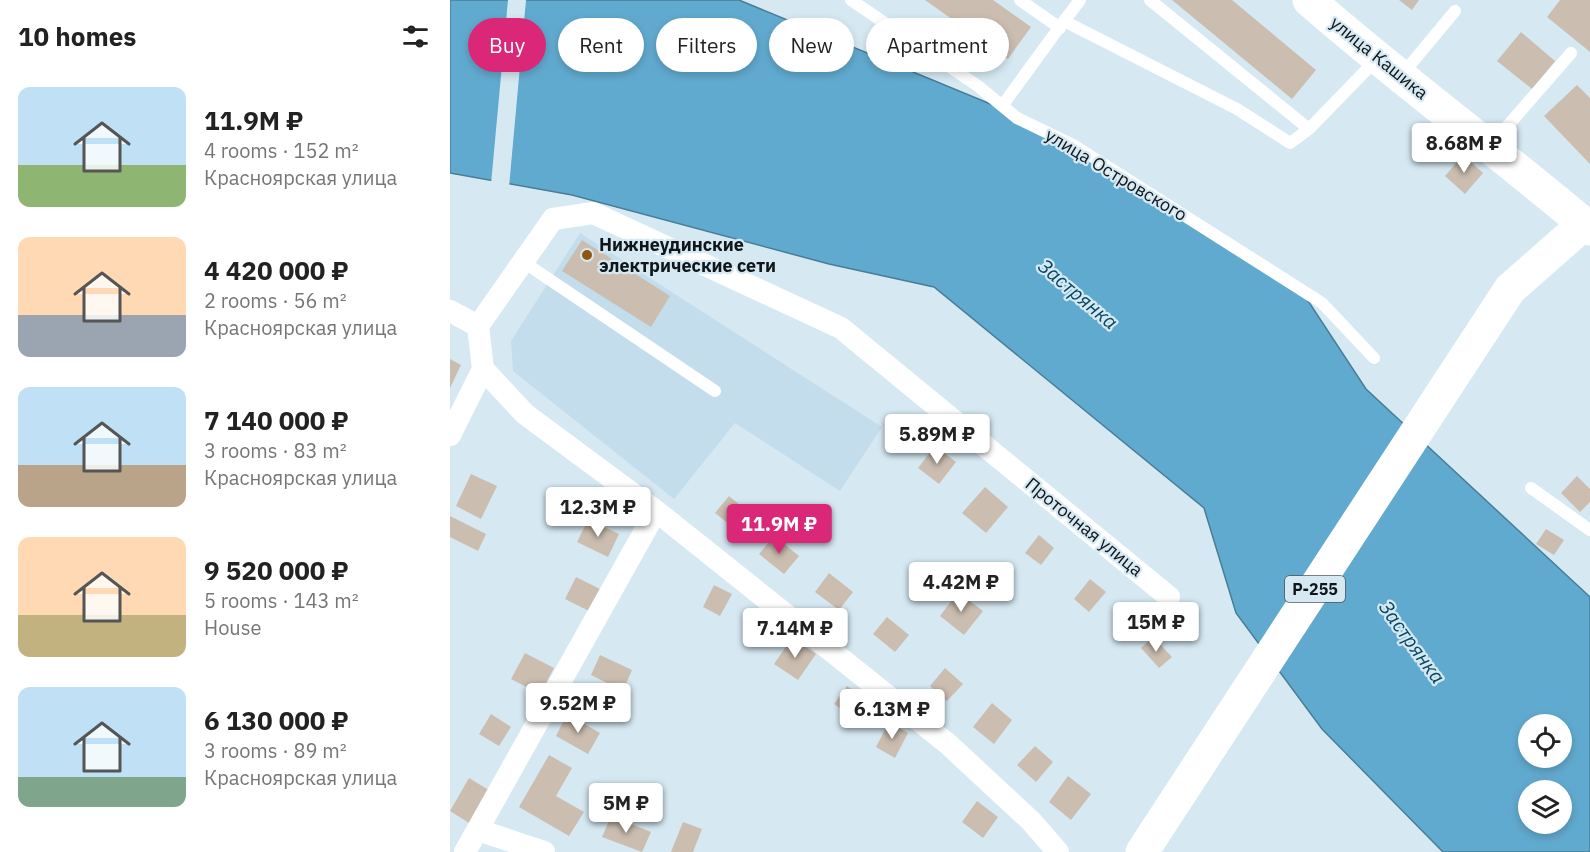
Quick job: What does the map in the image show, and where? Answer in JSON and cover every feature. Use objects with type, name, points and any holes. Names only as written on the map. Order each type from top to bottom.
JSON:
[{"type":"main road","name":"улица Кашика","points":[[1309,0],[1389,68],[1588,224]]},
{"type":"main road","name":"Р-255","points":[[1142,852],[1195,775],[1510,289],[1588,224]]},
{"type":"street","name":"Проточная улица","points":[[478,326],[552,219],[593,213],[841,328],[1169,597]]},
{"type":"street","points":[[450,311],[478,326],[483,369],[450,435]]},
{"type":"street","points":[[483,369],[525,414],[656,511],[948,744],[1031,821],[1058,852]]},
{"type":"street","points":[[465,852],[656,511]]},
{"type":"street","points":[[478,830],[544,852]]},
{"type":"lane","name":"улица Островского","points":[[851,0],[978,86],[1017,118],[1075,146],[1322,303],[1374,358]]},
{"type":"lane","points":[[1020,0],[1062,25],[1237,109],[1290,143],[1389,68],[1455,11]]},
{"type":"lane","points":[[1002,106],[1080,0]]},
{"type":"lane","points":[[1150,0],[1310,129]]},
{"type":"lane","points":[[1490,145],[1571,53]]},
{"type":"lane","points":[[522,261],[714,391]]},
{"type":"lane","points":[[1531,488],[1590,530]]},
{"type":"shaded area","points":[[580,233],[882,427],[840,491],[735,423],[674,499],[513,371],[511,341]]},
{"type":"water","name":"Застрянка","points":[[450,0],[739,0],[783,18],[769,18],[769,72],[854,72],[854,48],[866,53],[866,72],[913,72],[1005,110],[1301,290],[1366,389],[1590,597],[1590,852],[1443,852],[1322,729],[1236,613],[1204,508],[934,287],[829,264],[572,195],[450,173]]},
{"type":"pier","points":[[508,0],[526,0],[524,18],[506,18]]},
{"type":"pier","points":[[501,72],[519,72],[509,187],[491,184]]},
{"type":"building","points":[[925,0],[993,0],[1031,27],[1009,58],[1009,18],[950,18]]},
{"type":"building","points":[[1172,0],[1232,0],[1316,70],[1292,99]]},
{"type":"building","points":[[1399,0],[1419,0],[1412,10]]},
{"type":"building","points":[[1560,0],[1590,0],[1590,52],[1547,17]]},
{"type":"building","points":[[1521,32],[1555,61],[1532,89],[1497,61]]},
{"type":"building","points":[[1577,85],[1590,98],[1590,164],[1544,116]]},
{"type":"building","points":[[1463,155],[1483,173],[1465,194],[1445,176]]},
{"type":"building","points":[[582,240],[670,296],[651,327],[562,271]]},
{"type":"building","points":[[450,359],[461,365],[450,388]]},
{"type":"building","points":[[935,446],[956,462],[939,484],[918,468]]},
{"type":"building","points":[[471,474],[497,486],[481,519],[456,506]]},
{"type":"building","points":[[1577,476],[1590,489],[1590,502],[1580,512],[1561,493]]},
{"type":"building","points":[[985,487],[1008,507],[986,533],[962,513]]},
{"type":"building","points":[[729,496],[752,515],[739,532],[715,513]]},
{"type":"building","points":[[450,516],[486,534],[478,551],[450,537]]},
{"type":"building","points":[[588,520],[619,534],[608,557],[577,542]]},
{"type":"building","points":[[1546,529],[1564,540],[1554,555],[1536,544]]},
{"type":"building","points":[[1039,535],[1054,548],[1041,565],[1025,553]]},
{"type":"building","points":[[774,536],[799,556],[784,574],[759,554]]},
{"type":"building","points":[[829,573],[853,592],[839,610],[815,592]]},
{"type":"building","points":[[576,577],[600,589],[589,611],[565,599]]},
{"type":"building","points":[[1090,579],[1106,592],[1089,612],[1074,599]]},
{"type":"building","points":[[714,585],[732,594],[720,616],[703,607]]},
{"type":"building","points":[[958,592],[983,611],[964,635],[940,616]]},
{"type":"building","points":[[887,617],[909,635],[895,652],[873,634]]},
{"type":"building","points":[[1153,637],[1172,657],[1159,668],[1141,648]]},
{"type":"building","points":[[792,638],[816,654],[798,680],[774,664]]},
{"type":"building","points":[[525,653],[554,668],[540,694],[511,679]]},
{"type":"building","points":[[600,655],[632,670],[623,691],[591,675]]},
{"type":"building","points":[[945,668],[963,684],[947,701],[930,686]]},
{"type":"building","points":[[847,686],[863,697],[851,716],[834,704]]},
{"type":"building","points":[[992,703],[1012,720],[994,744],[973,727]]},
{"type":"building","points":[[491,714],[511,727],[499,746],[479,734]]},
{"type":"building","points":[[567,714],[600,733],[588,754],[556,736]]},
{"type":"building","points":[[889,722],[908,733],[895,758],[876,747]]},
{"type":"building","points":[[1035,746],[1053,762],[1036,782],[1017,765]]},
{"type":"building","points":[[549,755],[572,768],[556,796],[584,812],[569,836],[519,807]]},
{"type":"building","points":[[1068,776],[1091,794],[1071,820],[1049,802]]},
{"type":"building","points":[[469,778],[492,792],[472,825],[450,811]]},
{"type":"building","points":[[977,801],[998,817],[983,838],[962,822]]},
{"type":"building","points":[[611,816],[651,832],[642,852],[602,837]]},
{"type":"building","points":[[683,822],[702,829],[693,852],[671,852]]},
{"type":"place","name":"Нижнеудинские электрические сети","points":[[587,255]]}]
